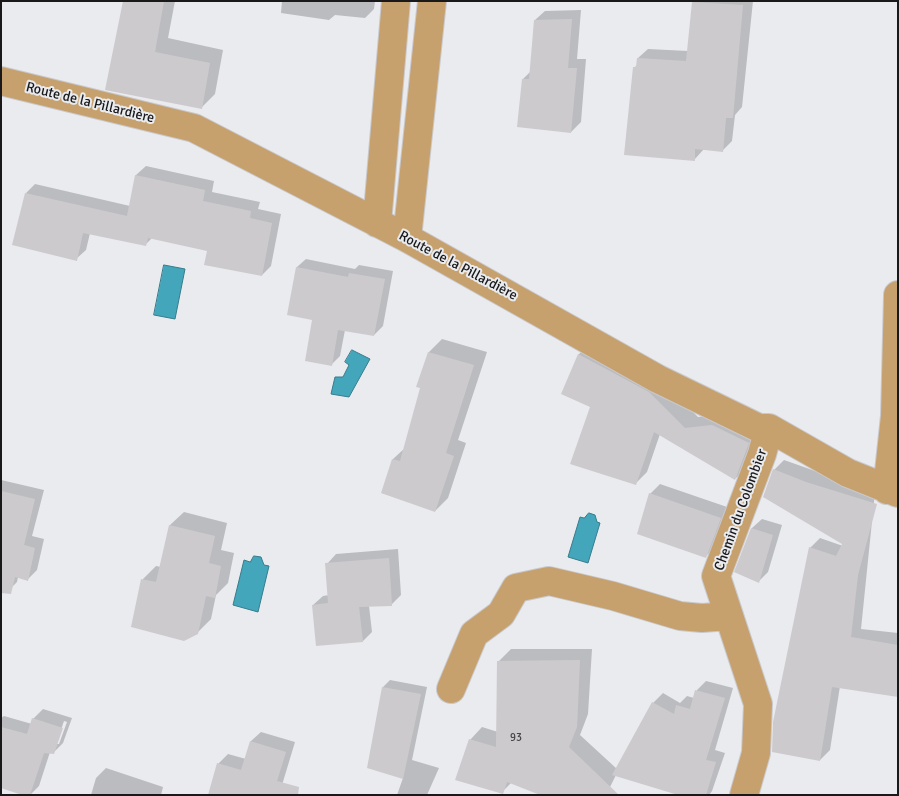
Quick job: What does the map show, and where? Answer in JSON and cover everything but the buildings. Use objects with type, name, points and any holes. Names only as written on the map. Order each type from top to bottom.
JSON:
[{"type":"street","points":[[377,222],[396,1]]},
{"type":"street","points":[[407,238],[432,1]]},
{"type":"street","name":"Route de la Pillardière","points":[[1,81],[194,128],[407,238],[658,379],[759,428],[769,428],[848,473],[892,492]]},
{"type":"street","points":[[892,492],[896,416],[898,295]]},
{"type":"street","name":"Chemin du Colombier","points":[[744,795],[756,752],[758,704],[716,576],[762,454],[769,428]]},
{"type":"street","points":[[451,689],[474,634],[501,614],[516,588],[549,581],[612,596],[680,616],[702,618],[729,616]]},
{"type":"water","points":[[164,265],[185,269],[175,319],[154,315]]},
{"type":"water","points":[[352,350],[370,359],[349,397],[331,394],[335,377],[343,377],[349,365],[345,362]]},
{"type":"water","points":[[589,513],[595,515],[597,522],[600,523],[588,563],[568,557],[580,517],[584,518]]},
{"type":"water","points":[[254,556],[261,557],[264,565],[269,566],[258,612],[233,605],[244,560],[250,562]]}]
